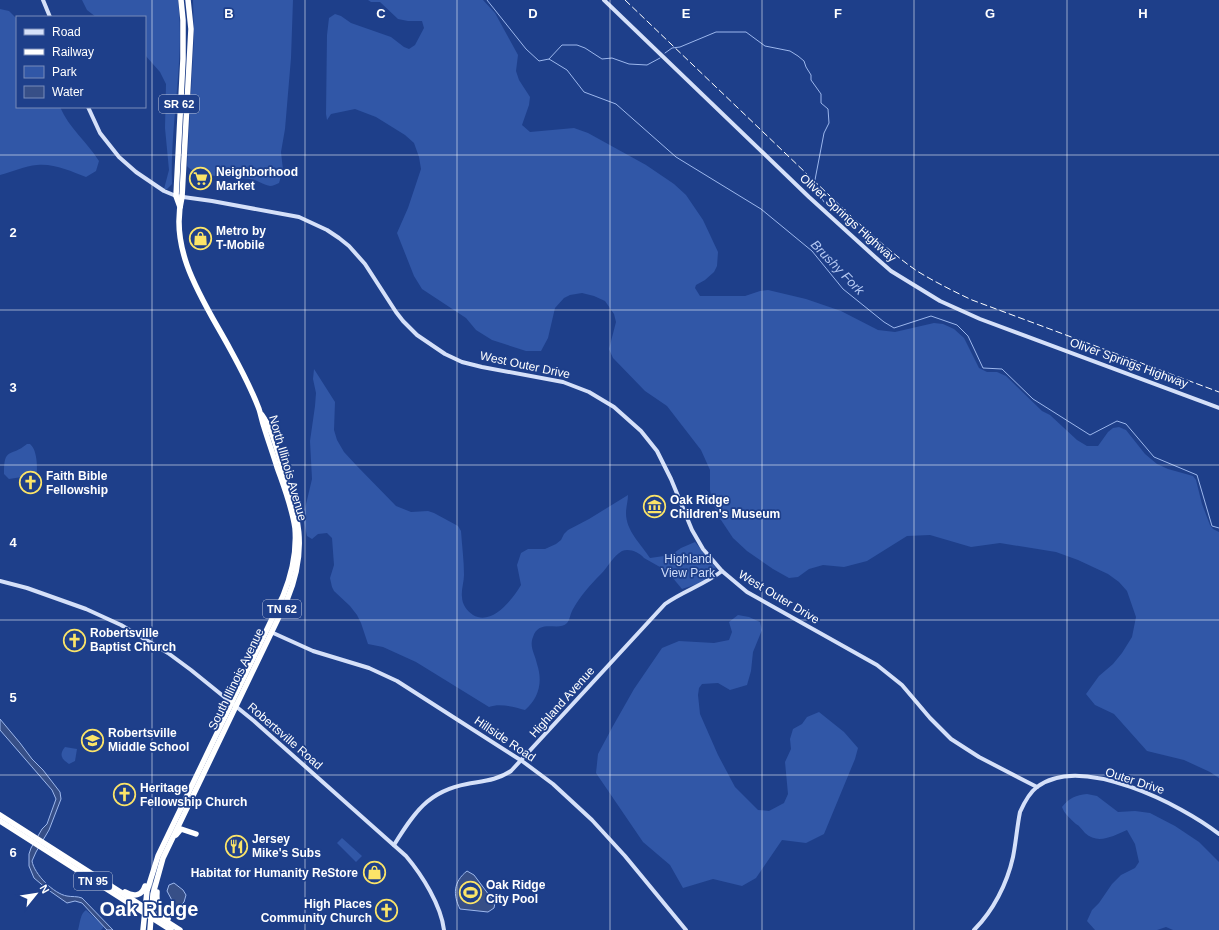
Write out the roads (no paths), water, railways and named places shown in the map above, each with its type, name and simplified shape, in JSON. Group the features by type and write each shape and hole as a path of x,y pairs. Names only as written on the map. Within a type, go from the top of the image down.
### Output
{"highway":[{"name":"SR 62","path":"180,208 176,196 182,59 182,0"},
{"name":"SR 62","path":"180,208 182,197 191,29 188,0"},
{"name":"North Illinois Avenue","path":"144,911 147,891 153,869 165,840 269,631 291,576 295,541 293,517 289,501 260,411 242,371 188,269 183,252 180,227 180,208"},
{"name":"South Illinois Avenue","path":"150,930 153,894 163,858 233,705"},
{"path":"0,815 35,840"},
{"path":"163,858 178,831 184,829 196,834 183,825 181,819"},
{"name":"TN 95","path":"0,821 44,845 106,883 144,911"},
{"name":"TN 95","path":"44,845 66,863 144,911 180,930"},
{"path":"66,863 88,881 139,914 144,920"},
{"path":"106,883 131,895 138,894 144,890 153,869"},
{"path":"159,869 160,877 156,896 158,908 163,915 183,930"},
{"name":"TN 62","path":"143,930 144,911"},
{"name":"TN 95","path":"151,915 171,930"}],"street":[{"path":"43,0 50,16"},
{"name":"Oliver Springs Highway","path":"604,0 798,187 891,271 940,301 980,319 1219,408"},
{"name":"West Outer Drive","path":"88,108 100,133 118,156 127,165 164,191 176,196 299,217 314,223 339,238 360,258 403,321 417,335 434,348 471,364 562,382 589,392 614,407 640,430 657,451 671,479 692,530 703,549 733,581 754,596 877,665 902,685 930,718 951,739 974,754 1037,787"},
{"name":"Highland Avenue","path":"394,845 414,813 425,802 436,795 454,787 502,777 512,771 665,604 683,592 710,580 722,571"},
{"name":"Robertsville Road","path":"0,581 49,595 86,609 121,625 174,657 191,670 254,721 394,845 414,865 425,881 439,912 444,930"},
{"name":"Hillside Road","path":"269,631 313,651 369,668 397,681 522,761 552,784 595,823 622,852 686,930"},
{"name":"Outer Drive","path":"1037,787 1049,780 1061,776 1071,775 1084,776 1112,782 1142,791 1174,806 1219,834"},
{"path":"974,930 991,907 1006,880 1013,854 1020,812 1029,796 1037,787"}],"water":[{"path":"0,719 60,792 61,799 49,830 32,861 36,872 45,883 56,892 67,896 82,898 113,930 107,930 82,903 75,901 67,903 34,878 29,866 29,854 42,829 47,824 56,799 52,790 0,730"},
{"name":"Oak Ridge City Pool","path":"467,871 474,875 495,903 494,908 488,912 460,909 455,894 459,880"},
{"path":"174,883 183,890 186,895 184,902 179,907 175,906 167,891 169,885"}],"waterway":[{"name":"Brushy Fork","path":"487,0 526,49 539,61 549,59 567,70 584,92 616,104 676,157 761,209 812,251 843,289 884,322 894,328 931,316 957,325 968,336 983,368 1002,369 1033,399 1090,435 1117,421 1126,424 1154,457 1197,475 1212,526 1219,528"},
{"path":"665,53 672,48 680,47 716,32 746,32 765,46 790,51 804,61 811,75 811,80 821,94 821,103 828,109 829,123 824,133 814,185 824,202"},
{"path":"549,59 562,45 577,45 585,48 602,59 612,58 629,64 647,65 660,58"}],"railway":[{"path":"625,0 853,218 892,252 917,271 972,300 1219,392"}],"place":[{"name":"Neighborhood Market","path":"200,179"},
{"name":"Metro by T-Mobile","path":"201,238"},
{"name":"Faith Bible Fellowship","path":"31,483"},
{"name":"Oak Ridge Children's Museum","path":"654,507"},
{"name":"Robertsville Baptist Church","path":"74,640"},
{"name":"Robertsville Middle School","path":"92,740"},
{"name":"Heritage Fellowship Church","path":"125,795"},
{"name":"Jersey Mike's Subs","path":"236,846"},
{"name":"Habitat for Humanity ReStore","path":"374,873"},
{"name":"Oak Ridge City Pool","path":"471,892"},
{"name":"High Places Community Church","path":"387,911"}],"district":[{"name":"Oak Ridge","path":"149,909"}],"park label":[{"name":"Highland View Park","path":"688,566"}]}
